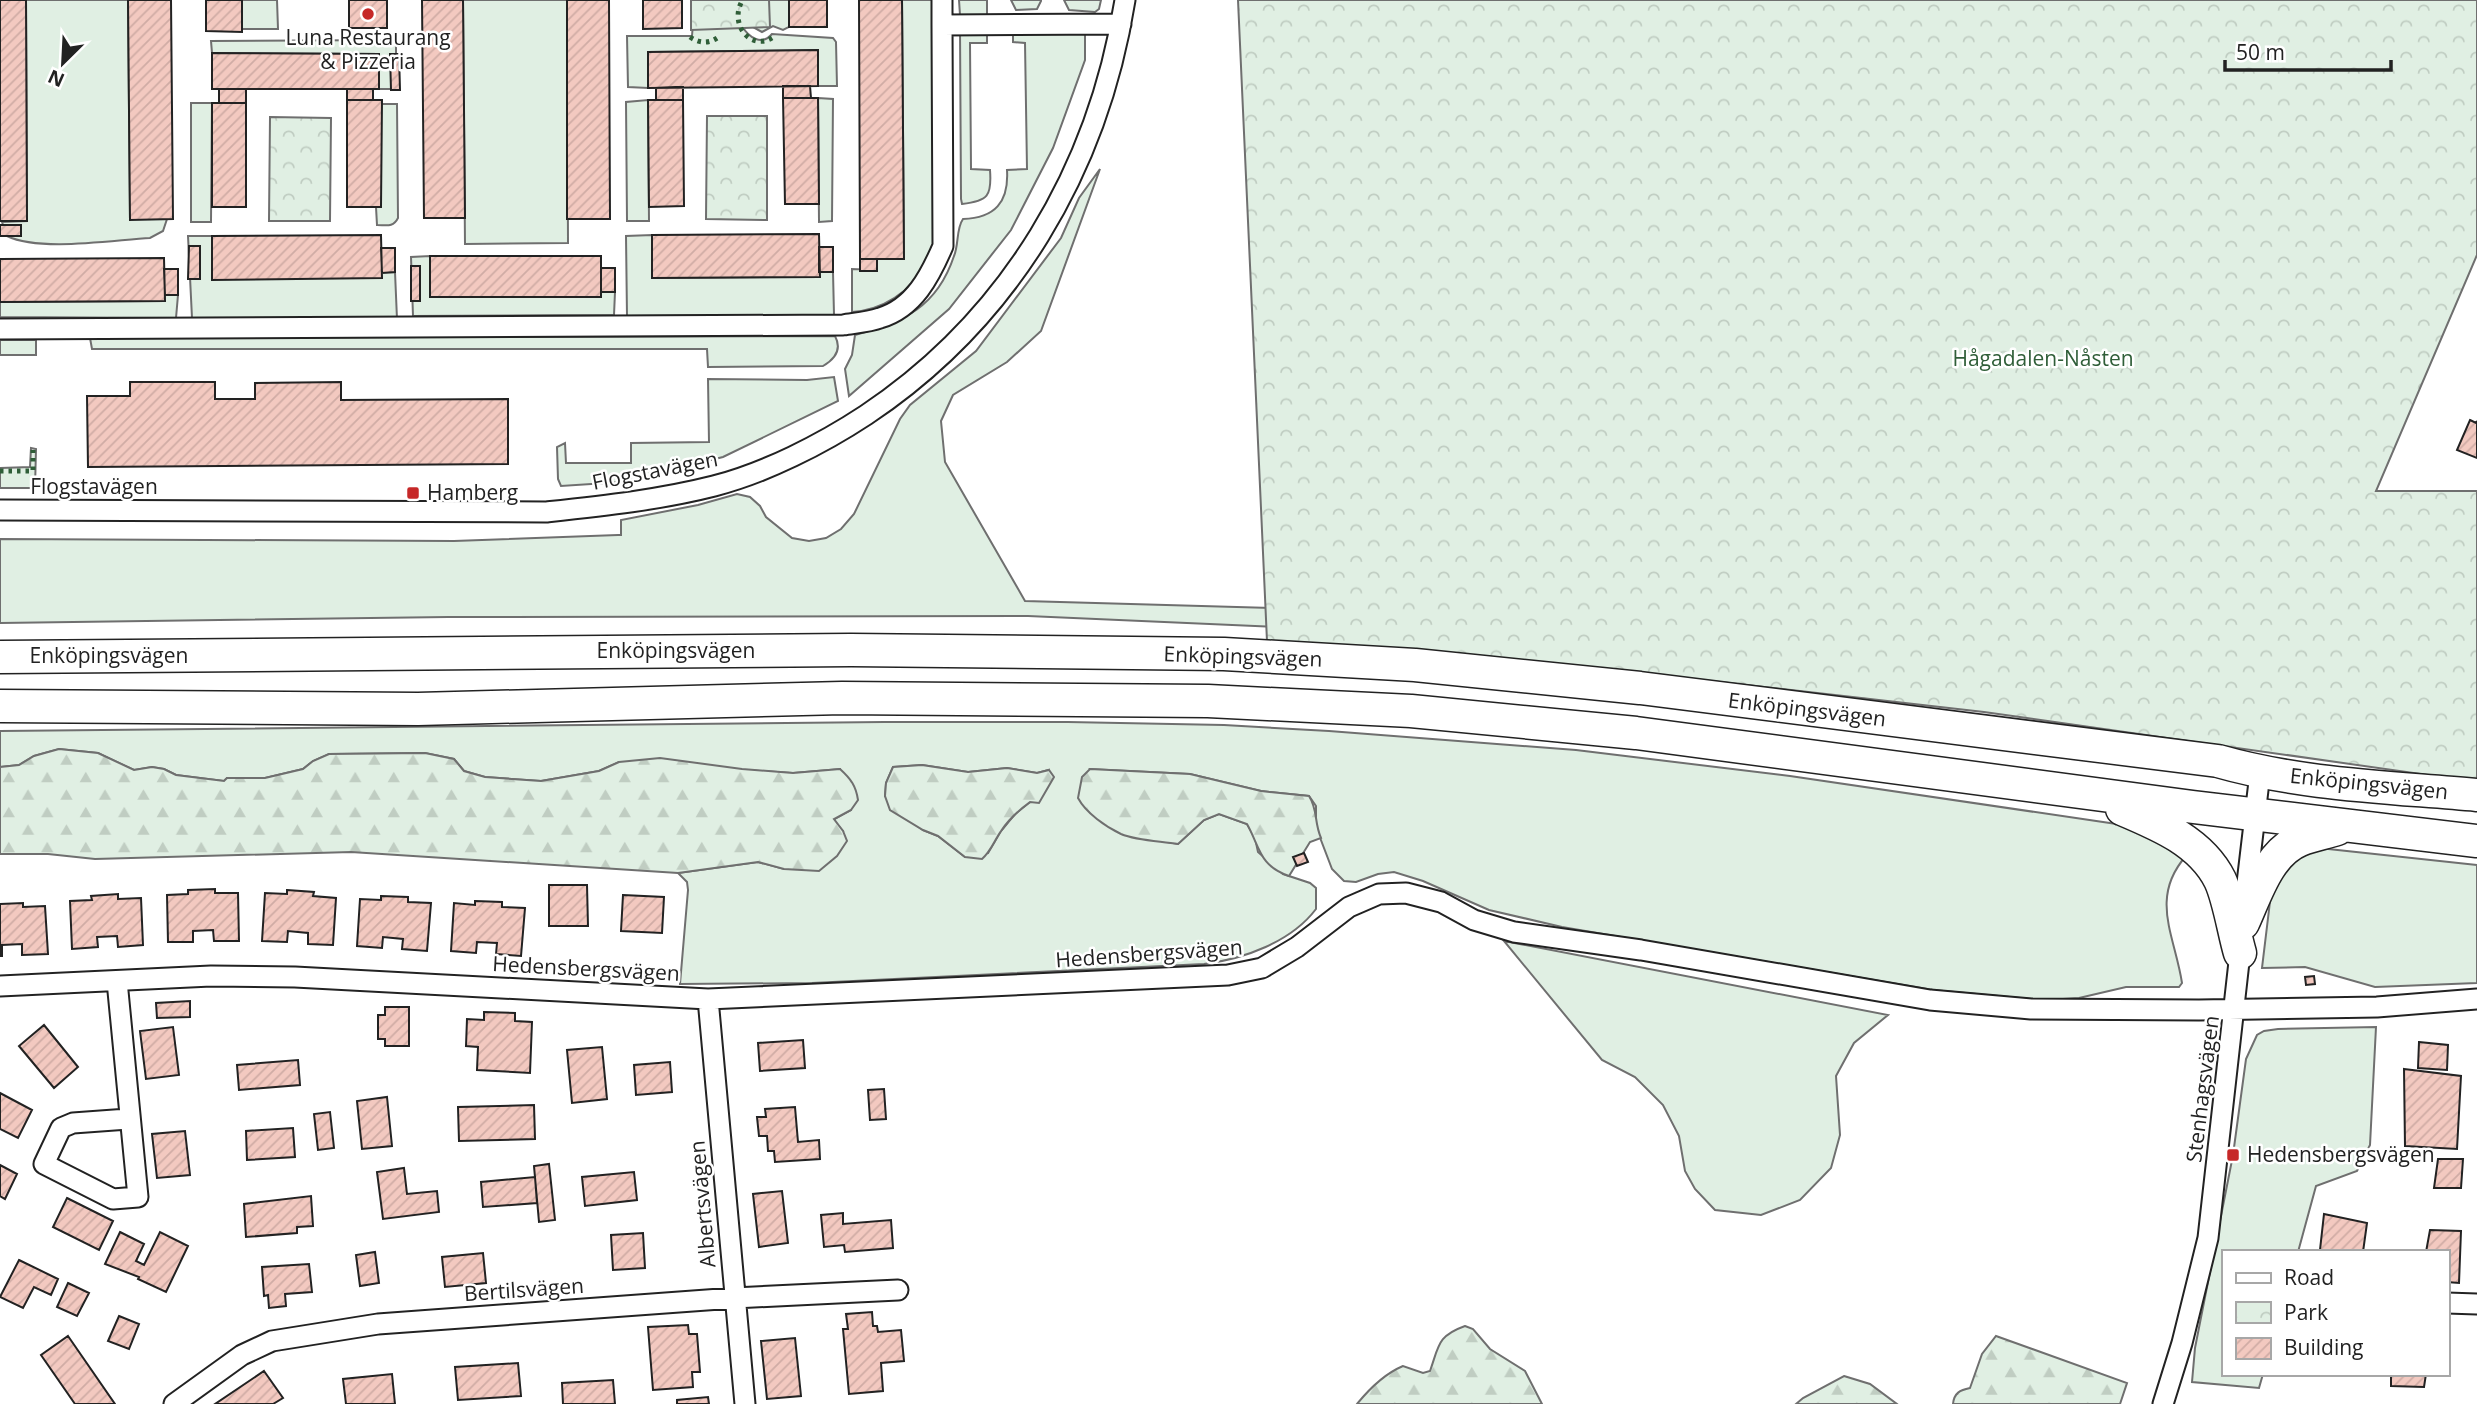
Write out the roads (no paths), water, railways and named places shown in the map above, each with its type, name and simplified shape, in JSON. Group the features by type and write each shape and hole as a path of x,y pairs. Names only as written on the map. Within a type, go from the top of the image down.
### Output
{"main road":[{"name":"Enköpingsvägen","path":"0,657 851,650 1224,654 1415,665 1640,688 2218,761 2260,773 2308,780 2477,795"},
{"name":"Enköpingsvägen","path":"0,706 418,709 842,698 1221,702 1411,711 1636,733 2254,815 2477,841"},
{"path":"2086,793 2162,826 2204,857 2221,882 2241,938"},
{"path":"2241,938 2268,870 2280,854 2298,840 2349,826"}],"street":[{"path":"0,329 843,325 882,318 908,303 930,277 943,246 942,0"},
{"name":"Flogstavägen","path":"0,510 546,512 608,506 715,486 808,450 897,394 925,371 957,341 1012,277 1032,249 1079,159 1093,126 1125,0"},
{"path":"942,24 1121,24"},
{"name":"Stenhagsvägen","path":"2163,1404 2182,1343 2208,1238 2260,773"},
{"name":"Hedensbergsvägen","path":"0,986 211,976 295,977 708,999 1228,975 1262,968 1297,947 1349,907 1378,894 1406,893 1441,902 1474,920 1514,932 1640,950 1930,1000 2031,1009 2235,1009 2376,1007 2477,999"},
{"path":"117,981 128,1119 138,1197 113,1199 44,1164 61,1128 73,1124 128,1119"},
{"name":"Albertsvägen","path":"708,999 745,1404"},
{"name":"Bertilsvägen","path":"174,1404 242,1355 272,1341 378,1324 734,1298 898,1290"},
{"path":"2449,1303 2477,1304"}],"place":[{"name":"Luna Restaurang & Pizzeria","path":"368,14"},
{"name":"Hamberg","path":"413,493"},
{"name":"Hedensbergsvägen","path":"2233,1155"}],"park label":[{"name":"Hågadalen-Nåsten","path":"2043,359"}]}
